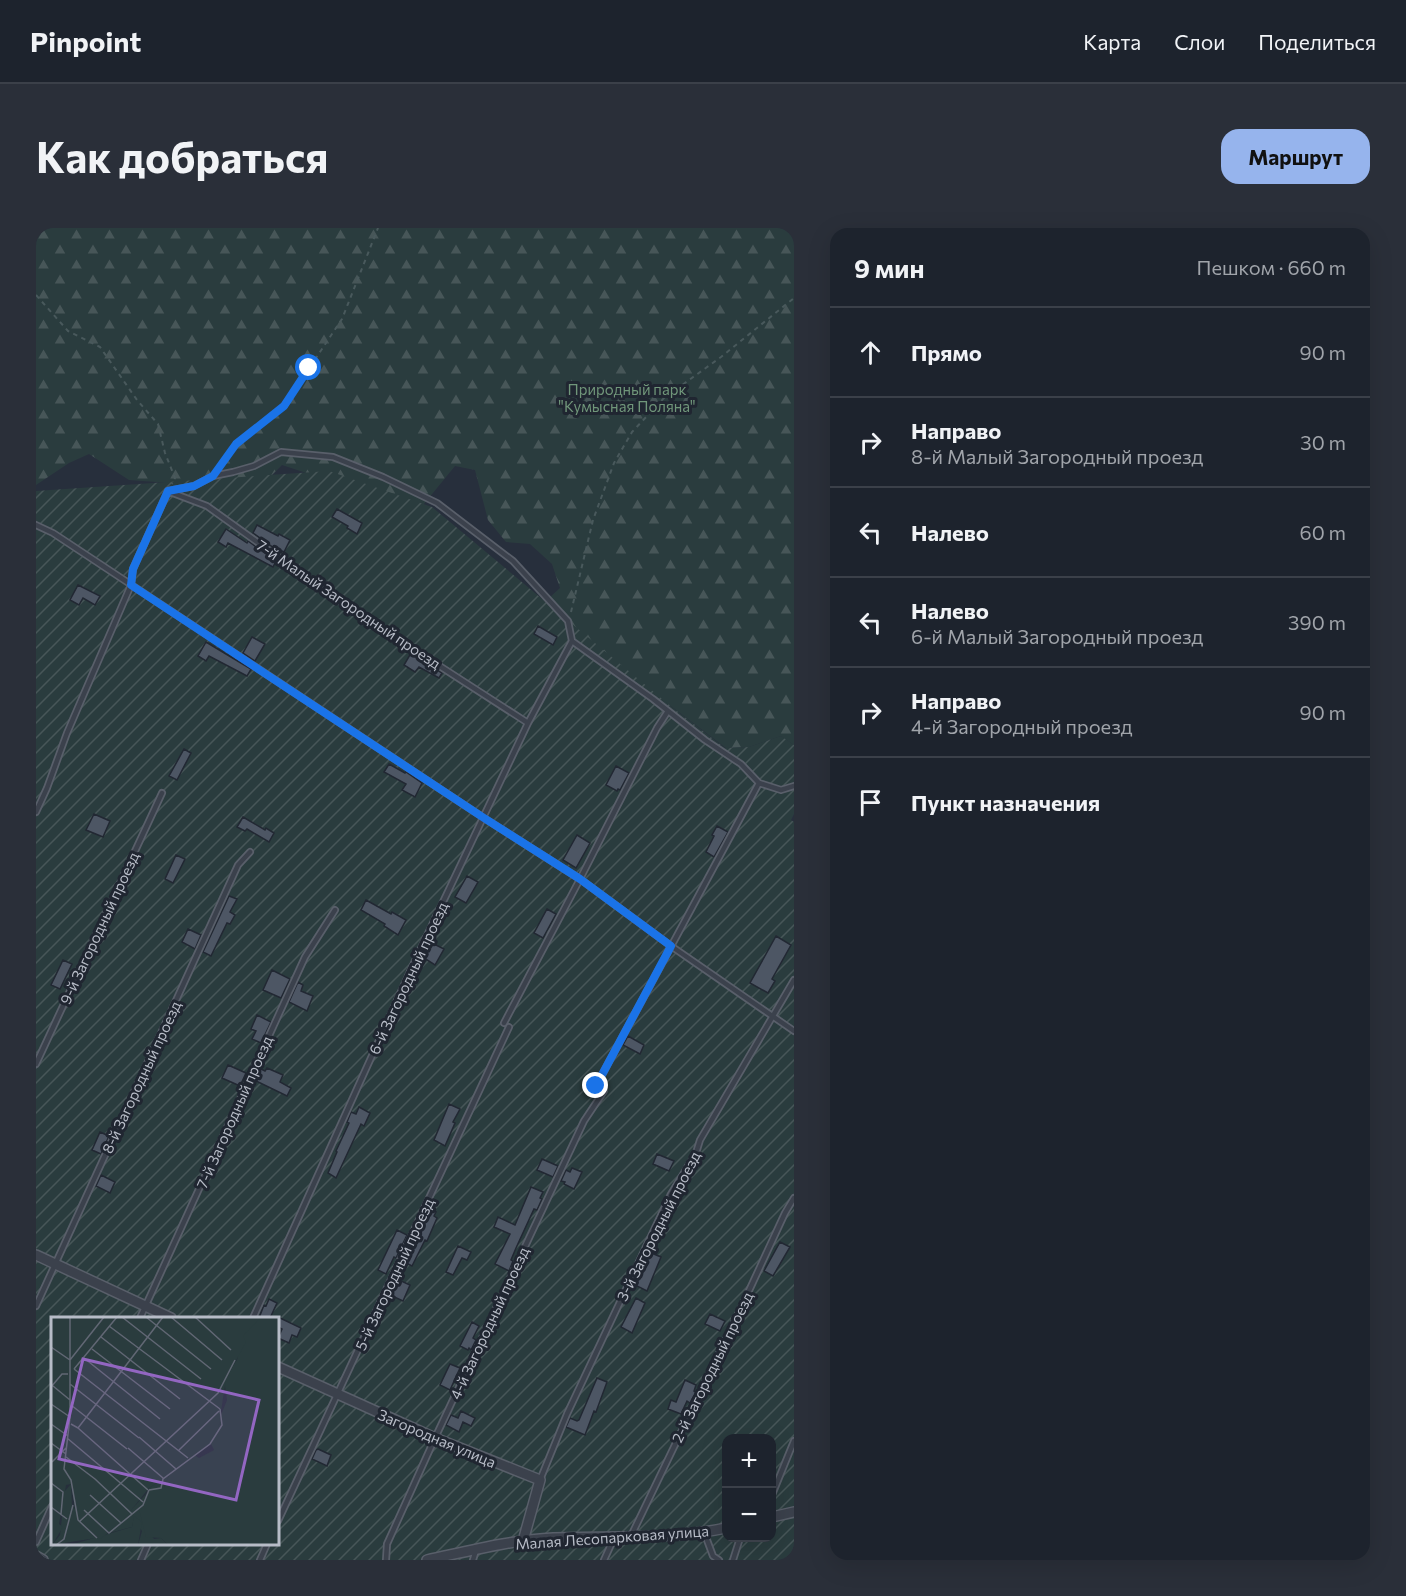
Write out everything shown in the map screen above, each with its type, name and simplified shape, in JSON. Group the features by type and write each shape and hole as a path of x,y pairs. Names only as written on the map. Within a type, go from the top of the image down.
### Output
{"street":[{"path":"36,1255 169,1317"},
{"name":"Загородная улица","path":"279,1367 435,1438 540,1480"},
{"path":"523,1541 540,1480"},
{"path":"776,1516 794,1512"},
{"name":"Малая Лесопарковая улица","path":"428,1560 523,1541 704,1533 722,1529"},
{"path":"36,1556 43,1560"}],"lane":[{"path":"36,812 131,585 133,569 168,491 194,486 213,476 254,466 282,452 333,457 383,477 437,503 513,561 568,621 572,641 741,764 759,783 781,790 794,786"},
{"name":"7-й Малый Загородный проезд","path":"168,491 207,506 345,605 528,723"},
{"path":"36,525 53,532 484,818 580,879 671,946 794,1031"},
{"name":"6-й Загородный проезд","path":"253,1317 414,963 528,723 572,641"},
{"path":"504,1023 668,711"},
{"path":"596,1086 759,783"},
{"name":"9-й Загородный проезд","path":"36,1064 162,793"},
{"name":"8-й Загородный проезд","path":"36,1306 238,865 250,852"},
{"name":"7-й Загородный проезд","path":"141,1317 305,957 335,910"},
{"name":"3-й Загородный проезд","path":"540,1480 567,1414 672,1194 696,1153 700,1140 794,980"},
{"name":"5-й Загородный проезд","path":"279,1519 509,1027"},
{"name":"4-й Загородный проезд","path":"386,1560 387,1544 435,1438 584,1121 604,1091"},
{"name":"2-й Загородный проезд","path":"630,1536 741,1308 784,1213 794,1198"},
{"path":"774,1488 794,1441"},
{"path":"36,1542 51,1508"},
{"path":"704,1533 713,1556 719,1560"},
{"path":"604,1560 614,1538"},
{"path":"732,1560 739,1542"},
{"path":"141,1560 148,1545"},
{"path":"260,1560 267,1545"},
{"path":"473,1560 476,1550"}],"path":[{"path":"213,476 236,444 284,406 342,319 378,228"},
{"path":"36,295 68,331 100,347 137,400 158,424 165,453 175,477 168,491"},
{"path":"568,621 584,564 593,520 614,463 632,432 664,398 721,357 794,298"}],"green space":[{"name":"Природный парк \"Кумысная Поляна\"","path":"36,228 794,228 794,745 781,736 749,747 726,748 617,665 537,609 560,588 552,564 530,544 506,542 488,520 475,470 455,466 419,510 282,465 262,485 184,484 129,480 89,454 69,463 36,485"},
{"path":"329,471 432,507 673,708 725,748 749,747 781,736 794,745 794,814 791,820 794,822 794,1560 36,1560 36,491"}],"building":[{"path":"337,509 362,523 357,534 332,517"},
{"path":"257,525 290,540 284,552 281,553 253,533"},
{"path":"226,529 276,561 273,567 228,543 226,547 218,542"},
{"path":"78,585 100,596 95,605 83,598 79,605 70,600"},
{"path":"538,626 557,637 553,645 534,634"},
{"path":"252,637 265,644 255,661 243,653"},
{"path":"206,642 251,669 247,676 209,656 206,661 198,656"},
{"path":"411,653 442,673 439,678 419,667 415,672 404,665"},
{"path":"184,749 191,753 177,780 169,776"},
{"path":"389,764 422,783 415,797 402,790 406,784 384,772"},
{"path":"616,766 629,773 620,790 617,791 606,785"},
{"path":"94,814 110,821 103,837 86,830"},
{"path":"243,817 274,833 269,842 247,829 245,831 237,827"},
{"path":"717,826 728,832 714,857 706,852"},
{"path":"577,835 590,843 576,868 563,860"},
{"path":"176,855 185,859 173,883 165,879"},
{"path":"467,876 478,882 466,903 455,897"},
{"path":"229,896 237,899 230,912 235,915 230,924 227,923 211,956 203,952"},
{"path":"366,900 406,920 398,935 384,926 385,924 361,910"},
{"path":"547,909 556,914 543,938 534,933"},
{"path":"188,929 201,935 195,949 182,942"},
{"path":"776,936 791,945 772,979 775,981 768,993 750,983"},
{"path":"432,943 444,949 435,965 424,958"},
{"path":"63,960 72,964 60,989 51,985"},
{"path":"272,970 290,979 281,998 263,990"},
{"path":"298,982 303,985 301,991 313,996 307,1011 289,1002"},
{"path":"257,1015 271,1022 261,1043 252,1039 256,1031 251,1029"},
{"path":"628,1036 644,1045 640,1054 623,1045"},
{"path":"228,1065 246,1073 240,1086 222,1078"},
{"path":"259,1068 265,1071 267,1068 283,1075 280,1082 291,1088 287,1096 254,1080"},
{"path":"449,1104 460,1109 445,1146 434,1140"},
{"path":"359,1107 370,1113 364,1126 361,1124 336,1178 328,1173 349,1123 347,1122 351,1112 356,1114"},
{"path":"100,1132 109,1136 101,1154 92,1150"},
{"path":"657,1154 674,1161 669,1171 653,1164"},
{"path":"542,1159 558,1166 553,1177 537,1170"},
{"path":"572,1168 582,1172 574,1189 561,1181 566,1170 570,1172"},
{"path":"101,1175 115,1182 110,1193 96,1186"},
{"path":"531,1187 543,1192 540,1198 542,1199 537,1210 534,1209 516,1248 509,1271 495,1264 510,1234 494,1227 498,1217 515,1225"},
{"path":"429,1209 436,1212 434,1216 437,1218 412,1266 404,1262"},
{"path":"397,1230 407,1235 386,1274 378,1270"},
{"path":"780,1242 790,1247 773,1276 764,1271"},
{"path":"458,1246 471,1252 467,1260 462,1258 453,1275 446,1272"},
{"path":"649,1252 661,1257 647,1291 633,1284 637,1276 640,1278 648,1261 645,1259"},
{"path":"397,1279 410,1285 403,1301 390,1295"},
{"path":"636,1298 645,1303 632,1333 621,1327"},
{"path":"269,1299 277,1303 270,1317 259,1317 264,1305 266,1306"},
{"path":"710,1314 725,1321 720,1331 705,1324"},
{"path":"279,1317 301,1328 297,1337 292,1335 289,1343 279,1338 282,1329 279,1328"},
{"path":"472,1322 479,1326 473,1338 476,1340 471,1350 469,1348 468,1350 460,1346"},
{"path":"450,1364 460,1368 450,1390 440,1385"},
{"path":"597,1378 607,1382 585,1435 566,1427 570,1418 579,1420"},
{"path":"685,1380 696,1385 694,1391 696,1392 690,1403 687,1401 681,1414 668,1409 671,1400 676,1402"},
{"path":"461,1411 475,1418 471,1426 463,1422 459,1432 446,1425 451,1415 458,1418"},
{"path":"318,1449 331,1455 327,1466 312,1459"}],"route":[{"path":"309,368 284,406 236,444 213,476 194,486 168,491 133,569 131,585 580,879 671,946 596,1086"}]}
